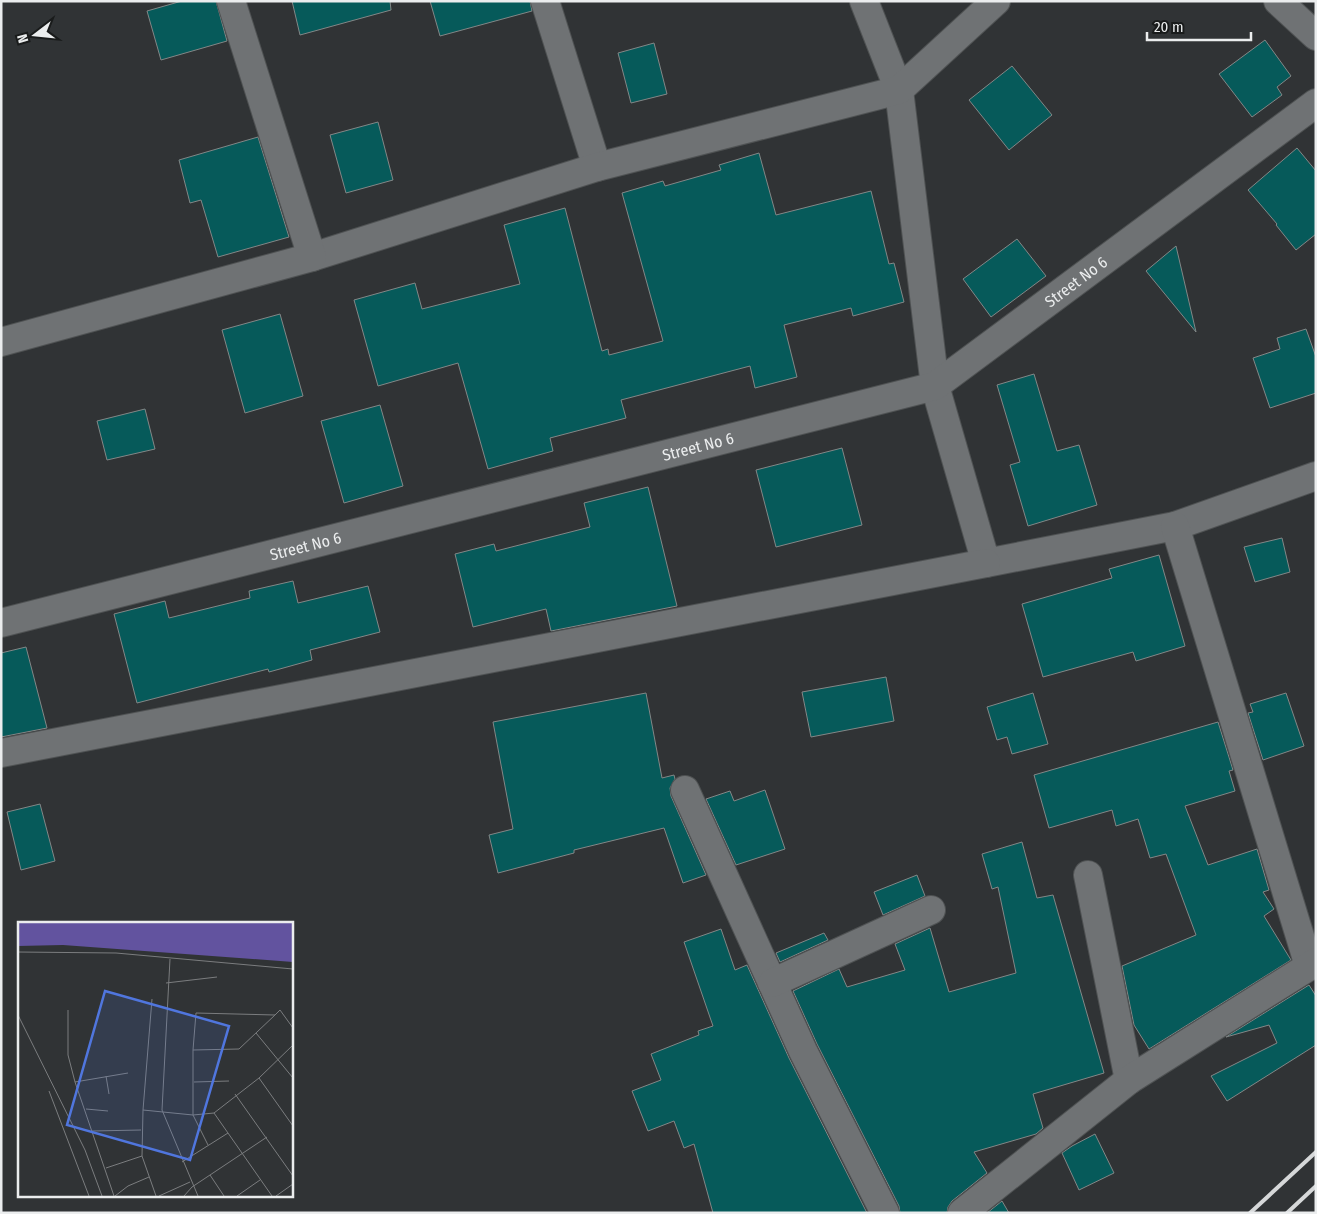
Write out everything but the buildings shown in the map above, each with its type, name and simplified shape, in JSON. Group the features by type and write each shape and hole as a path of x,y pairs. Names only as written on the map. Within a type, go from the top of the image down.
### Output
{"street":[{"path":"231,1 312,257"},
{"path":"545,1 596,167"},
{"path":"864,1 898,90 935,386 986,563"},
{"path":"1,342 312,257 596,167 898,90 996,1"},
{"path":"1278,1 1316,36"},
{"name":"Street No 6","path":"1,623 935,386 1316,103"},
{"path":"1,753 1175,526 1316,476"},
{"path":"962,1213 1129,1080 1313,964 1175,526"},
{"path":"685,790 803,1051 885,1213"},
{"path":"1088,875 1129,1080"},
{"path":"772,983 931,910"}],"railway":[{"path":"1250,1213 1316,1152"},
{"path":"1287,1213 1316,1186"}]}
